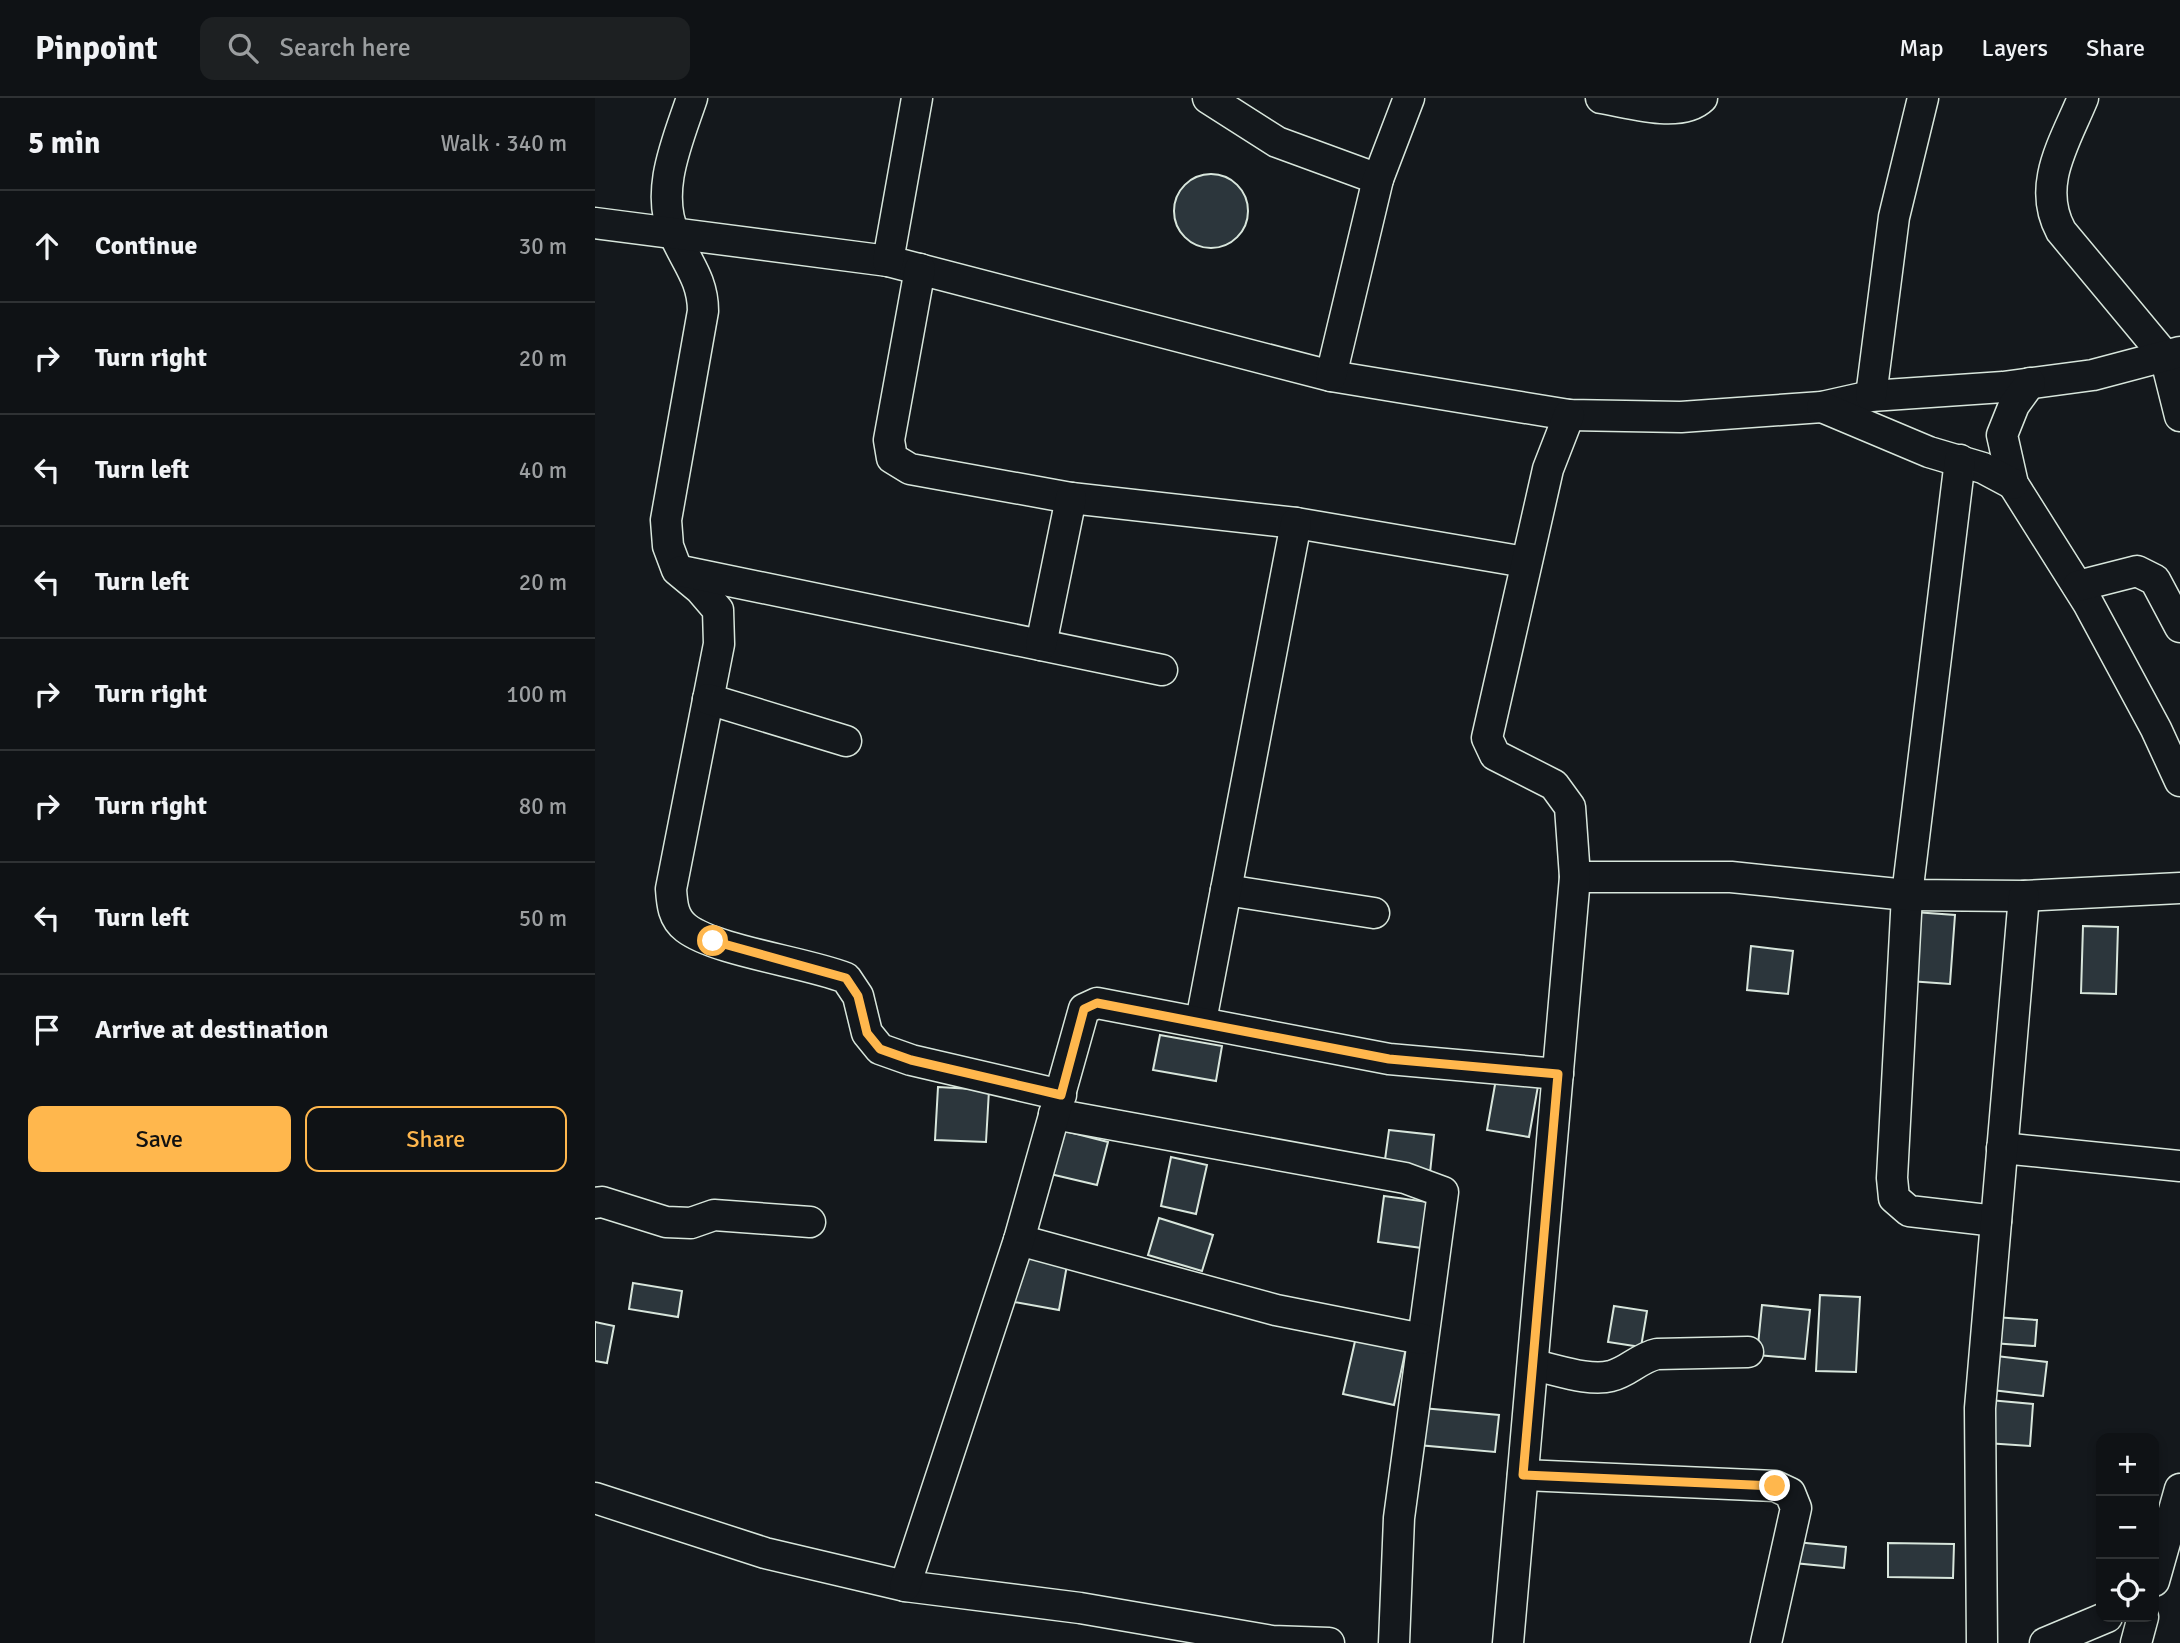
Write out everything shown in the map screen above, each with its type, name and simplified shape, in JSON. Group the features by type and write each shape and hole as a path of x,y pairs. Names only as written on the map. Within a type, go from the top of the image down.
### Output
{"street":[{"path":"692,98 668,179 673,233 703,292 703,311 666,520 668,546 677,570 700,589 718,610 719,643 671,889 673,912 685,928 713,941 846,978 858,996 867,1033 880,1049 1058,1104 1405,1178 1443,1192 1399,1518 1394,1643"},
{"path":"888,261 917,98"},
{"path":"1208,98 1277,142 1378,179"},
{"path":"1331,376 1378,179 1409,98"},
{"path":"1601,98 1667,108 1687,106 1702,98"},
{"path":"1871,396 1894,218 1923,98"},
{"path":"2084,98 2051,177 2052,214 2061,231 2173,354 2180,416"},
{"path":"595,223 888,261 1331,376 1569,415 1681,417 1822,407 1871,396 2030,383 2093,374 2173,354"},
{"path":"920,269 889,440 892,458 909,469 1071,498 1296,523 1525,562"},
{"path":"2030,383 2014,405 2002,435 2013,484 2078,586 2150,718 2180,781"},
{"path":"1822,407 1898,440 1960,460 2013,484"},
{"path":"1509,1643 1575,877 1570,807 1554,785 1495,755 1487,737 1548,469 1569,415"},
{"path":"1960,460 1907,895 1892,1178 1894,1198 1909,1211 1996,1221"},
{"path":"1041,645 1071,498"},
{"path":"1201,1021 1296,523"},
{"path":"677,570 1162,670"},
{"path":"2078,586 2137,571 2155,580 2180,627"},
{"path":"708,699 846,741"},
{"path":"1575,877 1731,877 1907,895 2024,896 2180,888"},
{"path":"1226,890 1374,913"},
{"path":"1982,1643 1980,1408 2024,896"},
{"path":"905,1586 1019,1240 1084,1009 1097,1003 1389,1059 1558,1074"},
{"path":"2002,1148 2180,1166"},
{"path":"595,1203 602,1202 666,1222 691,1223 714,1215 810,1222"},
{"path":"1019,1240 1276,1310 1422,1339"},
{"path":"1533,1365 1608,1377 1622,1372 1644,1357 1657,1354 1748,1352"},
{"path":"1523,1475 1775,1486 1790,1493 1796,1508 1766,1643"},
{"path":"2160,1575 2180,1489"},
{"path":"595,1498 765,1553 905,1586 1080,1608 1272,1642 1329,1643"},
{"path":"2045,1643 2096,1622"},
{"path":"2136,1643 2142,1622"}],"building":[{"path":"1211,174 1225,177 1237,185 1245,197 1248,211 1245,225 1237,237 1225,245 1211,248 1197,245 1185,237 1177,225 1174,211 1177,197 1185,185 1197,177"},
{"path":"1914,912 1955,915 1950,984 1909,981"},
{"path":"2083,926 2118,927 2116,994 2081,993"},
{"path":"1751,946 1793,951 1788,994 1747,990"},
{"path":"1160,1035 1222,1046 1216,1081 1153,1070"},
{"path":"1496,1079 1538,1086 1529,1137 1487,1130"},
{"path":"938,1087 989,1090 986,1142 935,1140"},
{"path":"1057,1129 1108,1142 1097,1185 1046,1173"},
{"path":"1389,1130 1434,1135 1430,1173 1384,1167"},
{"path":"1171,1157 1207,1165 1196,1214 1161,1206"},
{"path":"1384,1196 1428,1202 1422,1248 1378,1242"},
{"path":"1159,1218 1213,1235 1202,1271 1148,1255"},
{"path":"1023,1256 1067,1265 1059,1310 1014,1302"},
{"path":"633,1283 682,1291 678,1317 629,1309"},
{"path":"1820,1295 1860,1297 1856,1372 1816,1371"},
{"path":"1762,1305 1810,1310 1805,1359 1757,1355"},
{"path":"1614,1306 1647,1311 1641,1347 1608,1342"},
{"path":"1994,1317 2037,1320 2035,1346 1992,1343"},
{"path":"595,1322 614,1326 607,1363 595,1361"},
{"path":"1356,1337 1406,1348 1394,1405 1343,1394"},
{"path":"1988,1355 2047,1362 2043,1396 1984,1389"},
{"path":"1989,1400 2033,1404 2030,1446 1986,1443"},
{"path":"1422,1408 1499,1415 1495,1452 1418,1445"},
{"path":"1796,1542 1846,1547 1844,1568 1794,1563"},
{"path":"1888,1543 1954,1544 1953,1578 1888,1577"}],"route":[{"path":"713,941 846,978 858,996 867,1033 880,1049 911,1060 1061,1095 1084,1009 1097,1003 1389,1059 1558,1074 1523,1475 1775,1486"}]}
